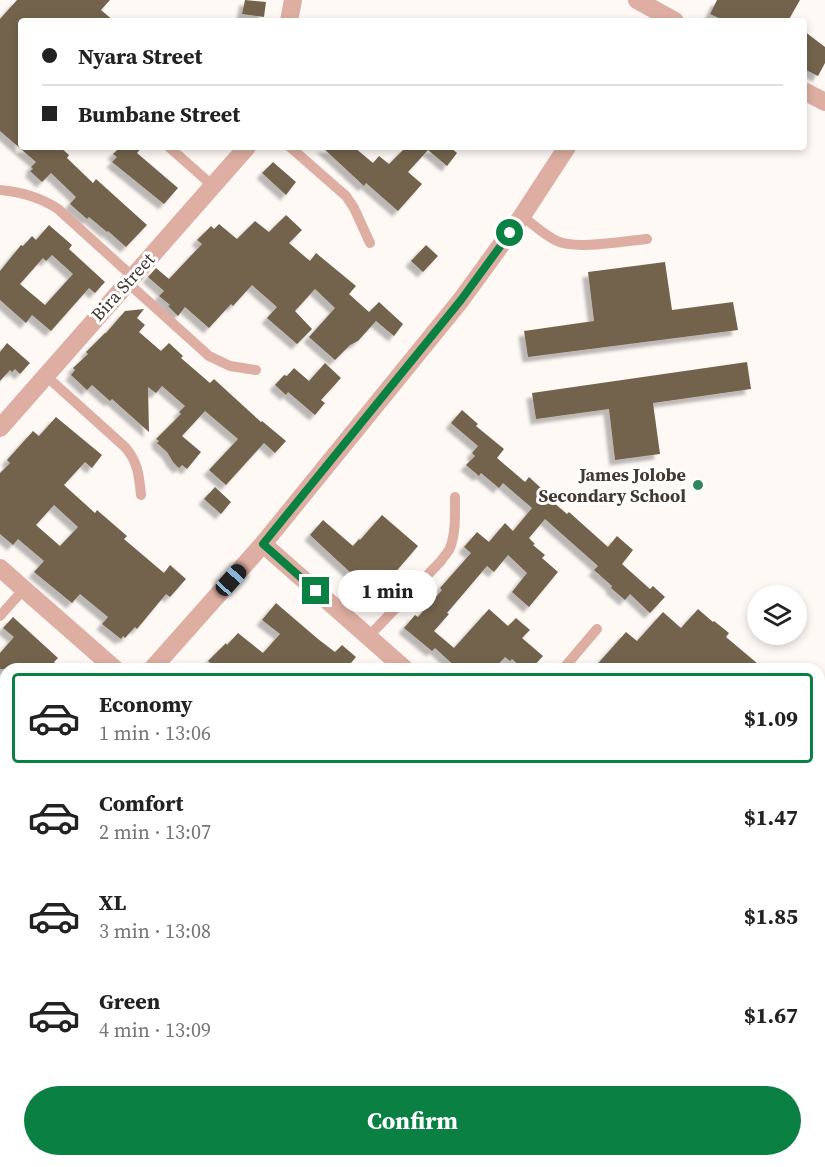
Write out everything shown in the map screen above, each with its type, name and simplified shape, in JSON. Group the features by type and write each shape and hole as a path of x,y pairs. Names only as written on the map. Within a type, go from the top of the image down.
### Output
{"street":[{"path":"290,18 293,0"},
{"path":"637,0 669,18"},
{"path":"807,93 825,102"},
{"name":"Bira Street","path":"0,428 243,150"},
{"path":"157,663 263,544 461,300 522,216 565,150"},
{"path":"263,544 398,663"},
{"path":"0,568 108,663"}],"lane":[{"path":"172,150 213,186"},
{"path":"293,150 345,196 354,208 370,243"},
{"path":"0,190 29,194 58,209 209,356 230,366 256,370"},
{"path":"522,216 558,242 585,245 647,239"},
{"path":"45,375 131,454 138,469 141,495"},
{"path":"368,638 450,549 455,497"},
{"path":"0,616 24,589"},
{"path":"568,663 597,629"}],"building":[{"path":"17,0 110,0 101,10 110,18 18,18 18,146 0,131 0,19"},
{"path":"245,0 266,2 264,17 242,14"},
{"path":"717,0 800,0 790,18 719,18 710,14"},
{"path":"807,33 825,47 825,63 818,76 807,70"},
{"path":"22,150 63,150 69,155 67,158 93,183 96,179 147,225 126,247 70,204 76,197 51,173 42,182 30,171 36,162"},
{"path":"117,150 140,150 137,153 178,188 164,204 112,162 117,157 113,154"},
{"path":"325,150 358,150 373,163 379,156 389,164 403,150 428,150 408,172 422,184 398,211 366,183 364,186"},
{"path":"428,150 454,150 457,153 447,166"},
{"path":"273,162 296,182 286,195 262,173"},
{"path":"286,215 302,230 289,243 310,261 316,253 356,286 349,294 369,312 379,302 403,324 394,336 376,321 358,341 350,345 335,360 309,337 335,308 315,289 295,311 312,329 297,344 267,318 277,307 252,285 209,328 185,307 178,316 159,296 164,291 148,277 156,268 169,279 202,244 197,240 211,226 214,229 219,224 237,239 255,221 269,232"},
{"path":"49,225 72,245 69,249 105,282 95,293 89,288 51,331 32,315 26,323 0,300 0,271 21,245 23,246 32,236 36,240","holes":["52,255 73,274 45,305 20,284 43,258 46,261"]},
{"path":"426,245 438,256 423,272 411,261"},
{"path":"665,262 672,310 733,302 738,330 528,357 524,331 594,321 588,272"},
{"path":"144,309 137,318 145,325 139,332 161,351 169,343 183,356 181,358 210,383 214,379 261,422 286,441 275,453 264,443 226,485 209,470 238,439 205,411 182,436 201,452 187,469 182,465 179,468 156,439 181,414 179,412 185,406 162,386 156,393 148,387 149,432 112,399 110,401 92,385 87,390 71,375 75,370 73,368 88,354 86,352 125,311"},
{"path":"7,343 30,363 20,374 15,369 12,372 10,370 0,381 0,352"},
{"path":"747,362 751,389 653,403 660,454 615,460 609,409 536,419 532,393"},
{"path":"325,363 341,378 321,400 325,403 315,415 288,392 286,395 275,385 294,368 309,381"},
{"path":"462,410 478,424 476,426 504,449 497,458 525,482 529,477 541,488 539,490 567,514 569,512 608,547 617,536 633,550 622,564 650,589 653,586 665,597 650,613 630,594 625,600 594,570 598,566 545,519 529,538 535,544 533,545 545,555 542,558 558,572 529,607 512,592 527,573 508,555 494,572 487,566 434,631 454,648 489,609 508,626 516,618 530,630 522,638 543,656 537,663 516,663 505,657 500,663 451,663 435,648 432,651 404,628 415,615 418,617 471,553 464,547 477,532 489,542 505,523 513,531 532,508 503,483 499,488 481,473 479,476 466,465 475,456 472,453 478,446 451,423"},
{"path":"56,417 102,455 92,468 85,462 64,485 95,513 97,510 127,536 124,539 164,573 170,565 186,579 170,597 166,594 137,629 135,627 125,638 123,636 121,639 102,624 108,617 80,594 72,603 34,572 44,561 18,539 13,545 0,534 0,473 10,463 7,460 33,431 39,436","holes":["54,505 78,527 60,546 36,525"]},
{"path":"215,487 231,502 221,514 204,499"},
{"path":"382,515 418,546 393,575 400,580 388,593 382,588 379,591 355,570 352,574 310,535 323,520 353,546"},
{"path":"276,603 335,652 342,645 356,657 351,663 210,663 208,661 238,633 263,653 280,634 262,620"},
{"path":"698,609 729,633 726,637 757,663 598,663 626,632 637,641 663,612 681,628"},
{"path":"13,617 58,658 55,663 0,663 0,653 14,637 3,628"}],"place":[{"name":"James Jolobe Secondary School","path":"698,485"}],"route":[{"path":"316,591 263,544 461,300 510,233"}]}
